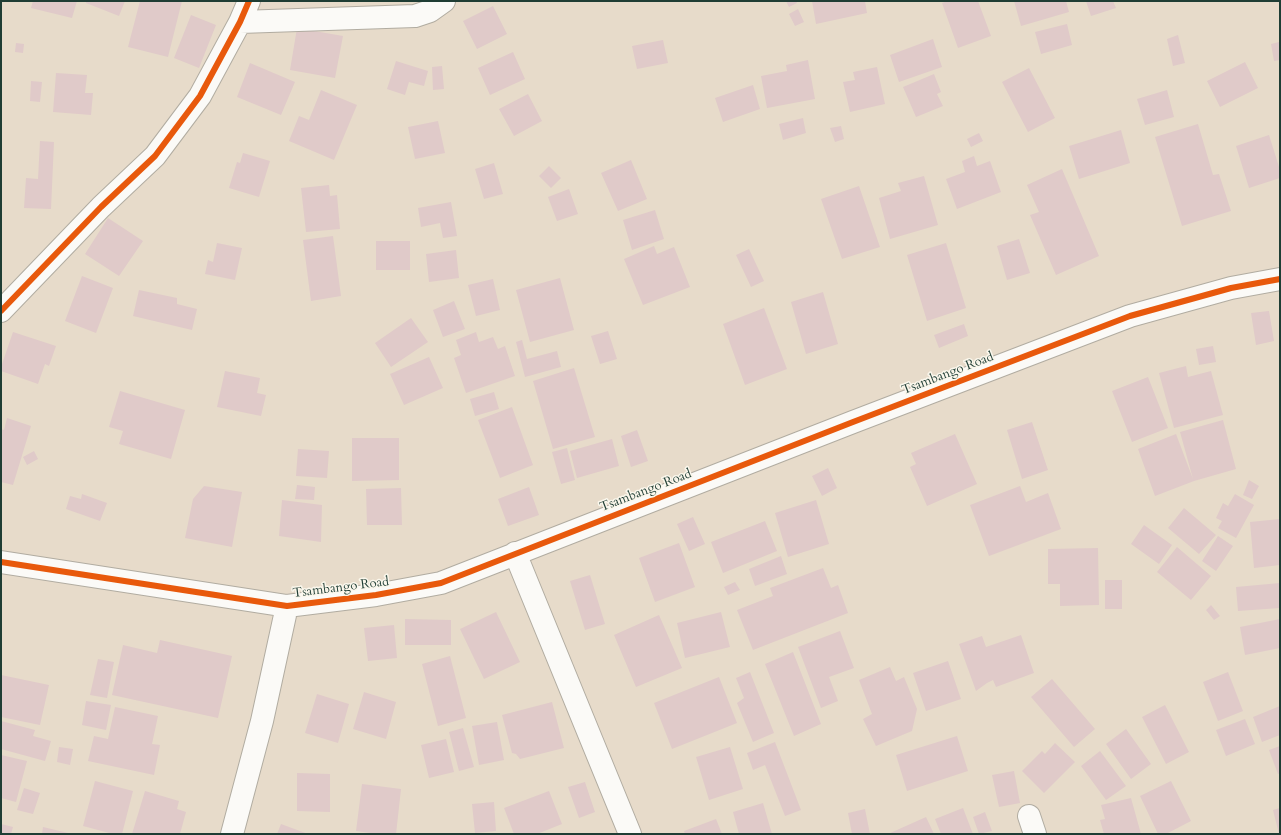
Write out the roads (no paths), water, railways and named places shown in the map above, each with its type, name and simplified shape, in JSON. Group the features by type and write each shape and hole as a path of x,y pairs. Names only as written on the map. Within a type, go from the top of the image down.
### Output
{"street":[{"path":"1,311 101,207 155,156 200,96 240,22 249,1"},
{"path":"240,22 415,16 430,11 444,1"},
{"name":"Tsambango Road","path":"1,562 287,606 376,595 441,583 515,553 1130,316 1231,288 1280,279"},
{"path":"515,553 630,834"},
{"path":"232,834 262,722 287,606"}]}
